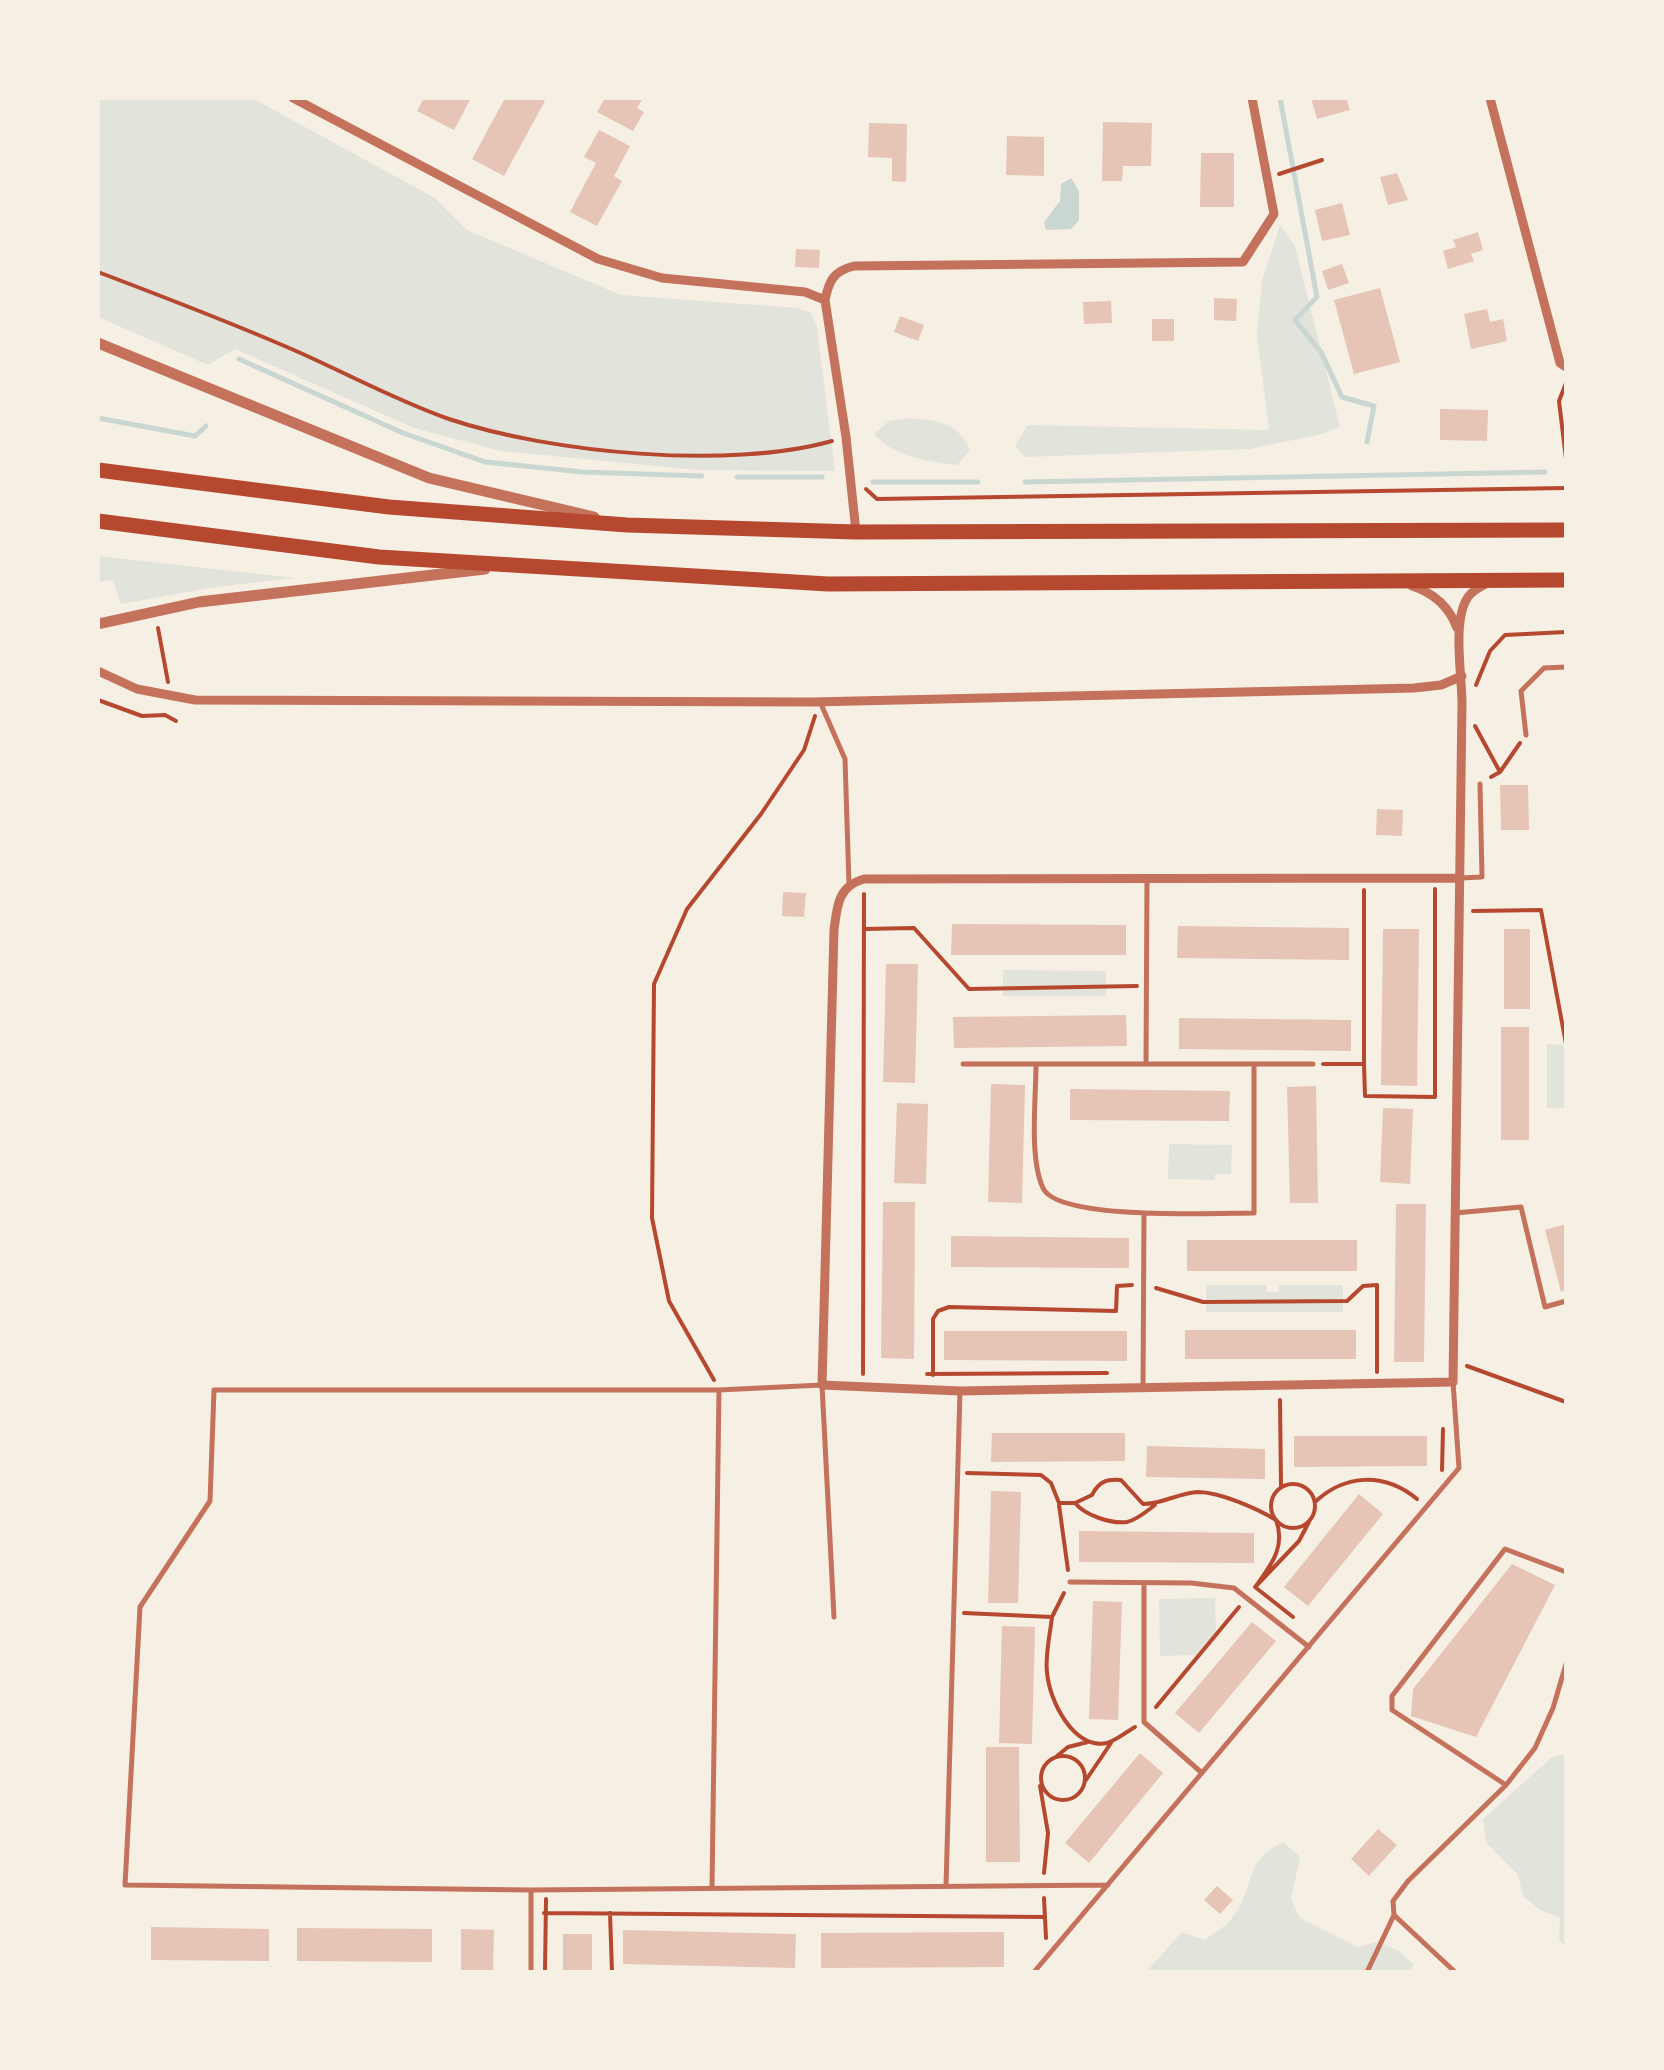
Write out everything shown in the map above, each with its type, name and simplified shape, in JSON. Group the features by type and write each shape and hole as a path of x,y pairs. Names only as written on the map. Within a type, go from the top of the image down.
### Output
{"highway":[{"path":"98,470 390,507 627,526 856,532 1566,530"},
{"path":"98,521 379,558 828,584 1566,580"}],"street":[{"path":"293,98 598,259 662,278 805,292 824,300"},
{"path":"856,532 846,437 824,300 829,282 838,270 854,266 1243,262 1274,214 1252,98"},
{"path":"1490,98 1560,362 1566,367"},
{"path":"98,343 430,478 627,526"},
{"path":"98,624 218,600 509,566"},
{"path":"1458,878 864,879 848,885 837,906 834,930 822,1384 960,1391 1453,1382 1462,702 1460,636 1467,597 1490,582"},
{"path":"1405,583 1435,596 1447,607 1460,636"},
{"path":"98,671 137,689 195,700 819,702 1414,688 1462,676"}],"lane":[{"path":"1526,736 1521,691 1544,668 1566,667"},
{"path":"819,702 846,758 848,885"},
{"path":"1458,878 1482,878 1480,784"},
{"path":"1146,1064 1148,879"},
{"path":"963,1064 1313,1064"},
{"path":"1036,1065 1037,1169 1044,1192 1054,1200 1072,1207 1144,1213 1254,1213 1254,1064"},
{"path":"1455,1213 1521,1207 1545,1307 1566,1301"},
{"path":"1143,1388 1144,1213"},
{"path":"1034,1972 1459,1468 1453,1382"},
{"path":"834,1617 822,1384 720,1390 214,1390 210,1501 140,1607 125,1886 546,1890 1108,1885"},
{"path":"712,1887 720,1390"},
{"path":"946,1886 960,1391"},
{"path":"1506,1784 1392,1710 1392,1696 1505,1549 1566,1572"},
{"path":"1070,1582 1191,1583 1234,1588 1309,1646"},
{"path":"1144,1583 1144,1722 1202,1773"},
{"path":"1367,1972 1394,1916 1394,1902 1408,1882 1506,1784 1534,1748 1554,1708 1566,1664"},
{"path":"530,1972 531,1890"},
{"path":"1394,1916 1455,1972"}],"path":[{"path":"1286,172 1322,160"},
{"path":"98,272 236,325 448,418 546,443 692,456 796,451 846,437"},
{"path":"1566,383 1559,402 1566,460"},
{"path":"862,476 867,493 877,498 1566,488"},
{"path":"157,622 164,664"},
{"path":"1500,772 1462,702 1475,689 1490,651 1505,635 1566,632"},
{"path":"98,700 142,716 165,715 176,721"},
{"path":"720,1390 669,1301 652,1218 654,984 687,909 761,814 804,750 819,702"},
{"path":"1480,784 1500,772 1526,736"},
{"path":"1364,878 1365,1096 1434,1097 1435,878"},
{"path":"863,1375 864,879"},
{"path":"1458,911 1542,910 1566,1044"},
{"path":"864,929 914,928 970,990 1147,985"},
{"path":"1313,1064 1364,1064"},
{"path":"933,1390 933,1319 938,1311 1116,1311 1117,1286 1144,1284 1204,1302 1346,1302 1363,1286 1377,1285 1377,1384"},
{"path":"1453,1361 1566,1402"},
{"path":"916,1374 1143,1372"},
{"path":"1114,1740 1083,1789 1070,1800 1053,1799 1042,1786 1043,1768 1068,1747 1105,1743 1144,1722 1269,1568 1280,1544 1271,1503 1281,1487 1279,1386"},
{"path":"1442,1469 1443,1413 1455,1413"},
{"path":"958,1473 1041,1475 1051,1484 1059,1503 1070,1582 1052,1617 1047,1672 1054,1700 1066,1722 1088,1742"},
{"path":"1059,1503 1092,1495 1110,1479 1122,1480 1142,1504 1156,1504"},
{"path":"1315,1502 1344,1481 1369,1479 1392,1485 1417,1499"},
{"path":"1256,1586 1299,1541 1314,1514 1315,1502 1307,1489 1299,1484 1281,1487"},
{"path":"1074,1502 1080,1509 1105,1520 1127,1522 1156,1504 1198,1492 1250,1507 1292,1529 1309,1522"},
{"path":"1256,1586 1303,1625"},
{"path":"954,1612 1052,1617"},
{"path":"1056,1757 1073,1758 1086,1780"},
{"path":"1040,1786 1048,1833 1043,1886 1046,1942"},
{"path":"545,1972 546,1890"},
{"path":"531,1912 1044,1917"},
{"path":"610,1913 612,1972"}],"shaded area":[{"path":"98,98 252,98 435,198 467,230 621,295 798,308 811,313 817,327 835,471 697,470 501,451 414,428 235,349 208,365 98,317"},
{"path":"1071,178 1079,191 1079,220 1071,229 1046,230 1044,222 1060,201 1061,184"},
{"path":"1280,225 1295,246 1340,427 1250,449 1025,457 1015,446 1028,425 1269,430 1257,335 1262,280"},
{"path":"908,418 953,428 970,451 957,465 934,462 902,453 874,434 889,421"},
{"path":"98,556 295,578 121,604 113,580 98,582"},
{"path":"1003,970 1106,971 1106,996 1003,996"},
{"path":"1547,1044 1566,1045 1566,1108 1547,1108"},
{"path":"1169,1144 1232,1145 1231,1174 1215,1174 1215,1180 1168,1179"},
{"path":"1206,1285 1267,1285 1267,1292 1279,1292 1279,1285 1343,1285 1343,1312 1206,1312"},
{"path":"1215,1598 1216,1635 1199,1655 1160,1656 1159,1599"},
{"path":"1566,1754 1566,1947 1559,1940 1560,1918 1540,1910 1523,1896 1518,1875 1486,1842 1483,1819 1552,1757"},
{"path":"1283,1842 1300,1857 1291,1899 1300,1918 1358,1947 1378,1942 1398,1950 1413,1964 1410,1972 1146,1972 1182,1932 1204,1940 1228,1922 1241,1903 1256,1865"}],"building":[{"path":"424,98 470,100 454,130 417,111"},
{"path":"505,98 545,101 504,176 472,159"},
{"path":"605,98 643,98 637,108 644,112 633,131 597,112"},
{"path":"1311,98 1346,98 1350,110 1317,119"},
{"path":"1103,122 1152,123 1151,166 1123,166 1122,181 1102,181"},
{"path":"869,123 907,124 906,182 892,181 892,158 868,157"},
{"path":"599,130 630,146 614,176 622,181 597,226 570,212 596,163 584,157"},
{"path":"1007,136 1044,137 1044,176 1006,175"},
{"path":"1201,153 1234,153 1234,207 1200,207"},
{"path":"1397,173 1408,200 1388,205 1380,177"},
{"path":"1342,203 1350,235 1322,241 1315,210"},
{"path":"1478,232 1483,250 1471,254 1474,261 1448,269 1443,251 1456,247 1453,240"},
{"path":"796,249 820,250 819,268 795,267"},
{"path":"1342,264 1349,283 1328,290 1322,271"},
{"path":"1380,288 1400,362 1354,374 1334,300"},
{"path":"1214,298 1237,299 1236,321 1214,320"},
{"path":"1111,301 1112,323 1084,324 1083,302"},
{"path":"1487,309 1490,322 1503,319 1507,341 1471,349 1464,314"},
{"path":"900,316 924,325 918,341 894,332"},
{"path":"1152,319 1174,319 1174,341 1152,341"},
{"path":"1440,409 1488,410 1487,441 1440,440"},
{"path":"1500,785 1528,785 1529,830 1501,830"},
{"path":"1377,809 1403,810 1402,836 1376,835"},
{"path":"783,892 806,893 804,917 782,916"},
{"path":"952,924 1126,925 1126,955 951,955"},
{"path":"1178,926 1349,928 1349,960 1177,958"},
{"path":"1383,929 1419,929 1417,1086 1381,1085"},
{"path":"1504,929 1530,929 1530,1009 1504,1009"},
{"path":"886,964 918,964 915,1083 883,1082"},
{"path":"1126,1015 1127,1046 954,1048 953,1017"},
{"path":"1179,1018 1351,1020 1351,1051 1179,1049"},
{"path":"1501,1027 1529,1027 1529,1140 1501,1140"},
{"path":"991,1084 1025,1085 1022,1203 988,1202"},
{"path":"1316,1086 1318,1203 1290,1203 1287,1087"},
{"path":"1070,1089 1230,1091 1229,1121 1070,1120"},
{"path":"897,1103 928,1104 926,1184 894,1183"},
{"path":"1383,1108 1413,1109 1410,1184 1380,1182"},
{"path":"883,1202 915,1202 914,1359 881,1358"},
{"path":"1396,1204 1426,1204 1424,1362 1394,1362"},
{"path":"1566,1224 1566,1290 1561,1292 1545,1230"},
{"path":"951,1236 1129,1238 1129,1268 951,1267"},
{"path":"1187,1240 1357,1240 1357,1271 1187,1271"},
{"path":"1185,1330 1356,1330 1356,1359 1185,1359"},
{"path":"944,1331 1127,1331 1127,1361 944,1360"},
{"path":"992,1433 1125,1433 1125,1461 991,1462"},
{"path":"1294,1436 1427,1436 1427,1466 1294,1467"},
{"path":"1147,1446 1265,1449 1265,1479 1146,1477"},
{"path":"991,1491 1021,1492 1018,1603 988,1603"},
{"path":"1359,1494 1383,1514 1308,1606 1284,1587"},
{"path":"1079,1531 1254,1533 1254,1563 1079,1562"},
{"path":"1512,1564 1555,1585 1476,1737 1411,1716 1413,1689"},
{"path":"1093,1601 1122,1602 1118,1720 1089,1719"},
{"path":"1252,1622 1276,1641 1199,1733 1175,1713"},
{"path":"1002,1626 1035,1627 1032,1744 999,1743"},
{"path":"986,1747 1019,1747 1020,1862 986,1862"},
{"path":"1140,1753 1163,1773 1089,1863 1065,1843"},
{"path":"1378,1829 1397,1845 1369,1876 1351,1859"},
{"path":"1217,1886 1233,1900 1220,1914 1204,1900"},
{"path":"151,1927 269,1929 269,1961 151,1960"},
{"path":"297,1928 432,1929 432,1962 297,1961"},
{"path":"461,1929 494,1930 493,1972 461,1972"},
{"path":"623,1930 796,1934 795,1968 623,1964"},
{"path":"1004,1932 1004,1967 821,1968 821,1933"},
{"path":"563,1934 592,1934 592,1972 563,1972"}],"waterway":[{"path":"1280,98 1317,297 1295,320 1321,352 1342,397 1374,406 1367,442"},
{"path":"239,359 403,433 485,462 583,472 702,476"},
{"path":"98,418 195,436 206,426"},
{"path":"1025,482 1545,472"},
{"path":"737,477 822,477"},
{"path":"873,482 978,482"}]}
